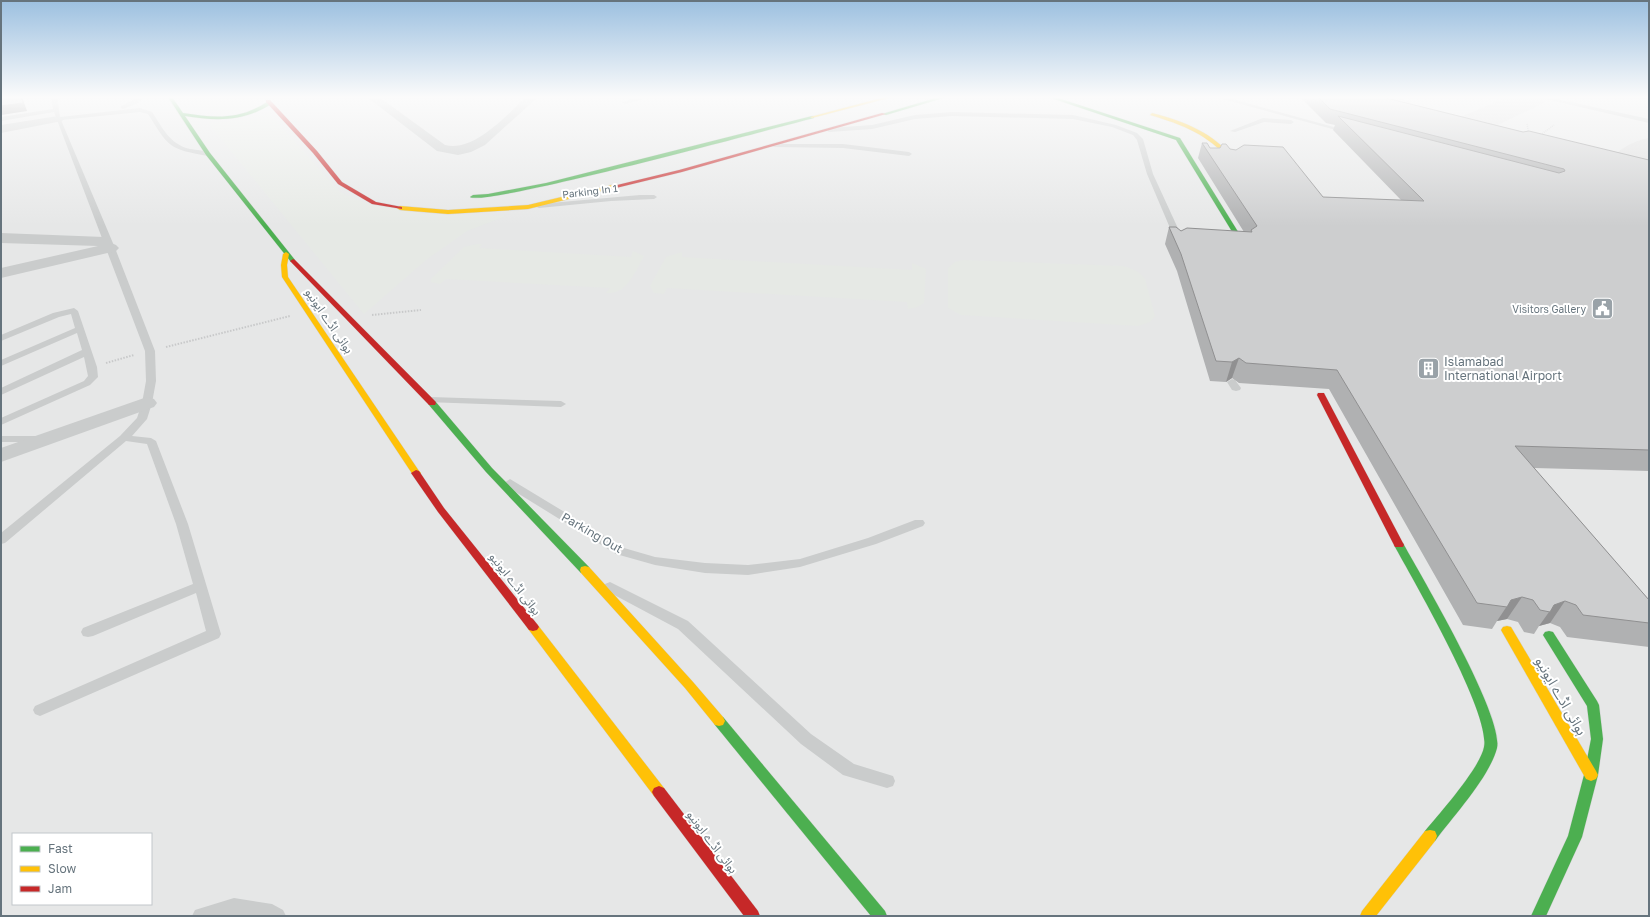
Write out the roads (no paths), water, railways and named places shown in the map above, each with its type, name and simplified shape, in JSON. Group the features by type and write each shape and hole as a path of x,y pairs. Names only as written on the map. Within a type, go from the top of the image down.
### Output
{"main road":[{"name":"ہوائی اڈے ایونیو","path":"199,140 208,154 237,189 286,254 430,400 490,470 592,577 689,685 880,916"},
{"path":"303,140 340,183 355,190 374,203 398,208 448,212 528,207 680,171 796,140"},
{"path":"465,198 488,196 546,185 723,140"},
{"path":"1179,140 1242,243"},
{"path":"1200,140 1205,145"},
{"path":"1216,140 1232,160"},
{"path":"355,190 377,193"},
{"name":"ہوائی اڈے ایونیو","path":"286,254 284,265 285,277 441,510 521,611 753,916"},
{"path":"1321,395 1476,692 1488,720 1490,738 1490,745 1482,766 1421,848 1367,916"},
{"name":"ہوائی اڈے ایونیو","path":"1507,630 1591,775"},
{"name":"ہوائی اڈے ایونیو","path":"1538,916 1575,837 1591,775 1597,740 1593,705 1549,635"}],"street":[{"path":"430,140 441,148 458,152 478,145 484,140"},
{"path":"1,238 109,245"},
{"path":"1,273 109,245"},
{"path":"1,455 47,440 147,403"}],"lane":[{"path":"1,540 124,438 142,419 152,381 150,351 67,140"},
{"path":"168,140 172,144 186,151 208,154"},
{"path":"1140,140 1150,174 1177,235 1177,245"},
{"path":"775,146 843,146 909,154"},
{"name":"Parking In 1","path":"528,207 585,202 626,196 654,197"},
{"path":"1,338 66,311 74,311 92,367 93,377 87,383 1,422"},
{"path":"1,363 79,329"},
{"path":"1,392 86,352"},
{"path":"430,400 561,404"},
{"path":"1,438 47,440"},
{"path":"40,710 214,634 182,524 151,441 124,438"},
{"name":"Parking Out","path":"490,470 620,552 655,561 705,568 748,570 800,563 872,541 919,523"},
{"path":"592,577 683,625 806,739 849,770 887,781"},
{"path":"88,632 200,586"},
{"path":"201,916 234,908 272,913 278,916"}],"place":[{"name":"Visitors Gallery","path":"1602,309"},
{"name":"Islamabad International Airport","path":"1428,369"}]}
